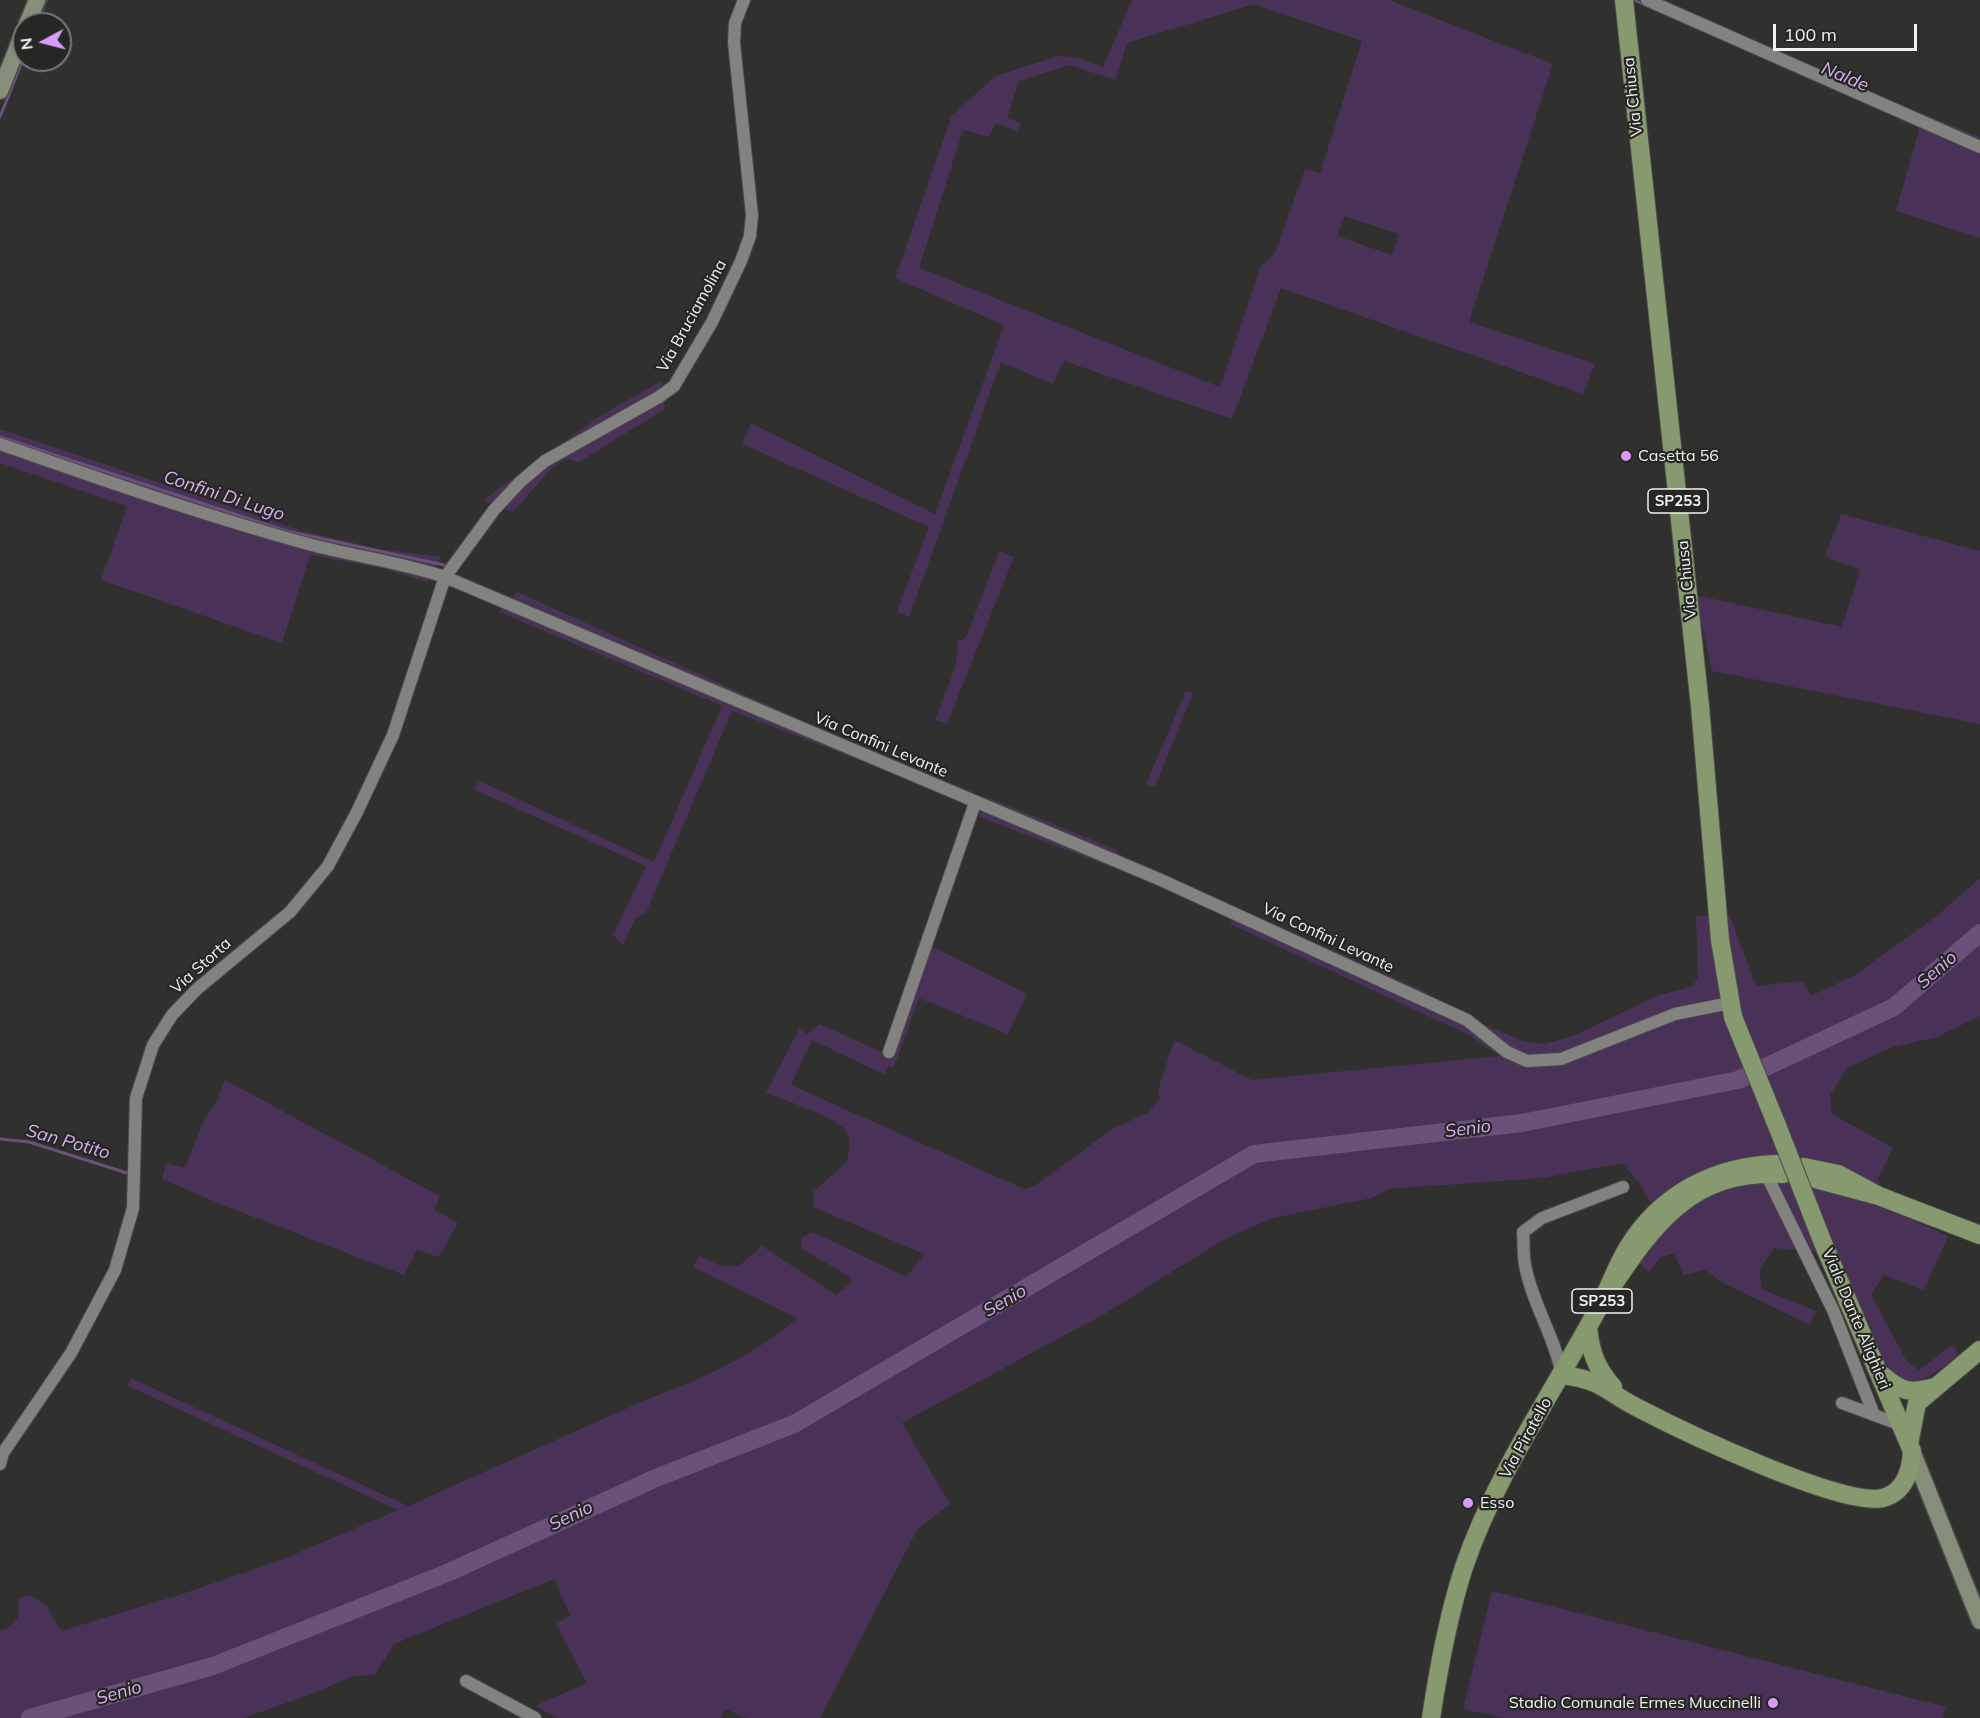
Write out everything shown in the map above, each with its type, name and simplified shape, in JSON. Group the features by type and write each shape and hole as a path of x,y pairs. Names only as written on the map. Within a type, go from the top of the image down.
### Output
{"main road":[{"name":"Via Chiusa","path":"1624,0 1700,705 1720,940 1732,1010"},
{"name":"Viale Dante Alighieri","path":"1732,1010 1824,1243 1911,1448"},
{"name":"Via Piratello","path":"1431,1718 1444,1634 1465,1565 1489,1507 1588,1328 1627,1249 1644,1225 1663,1206 1706,1178 1748,1166 1776,1171"},
{"path":"1806,1172 1879,1196 1980,1235"},
{"name":"SP253","path":"1588,1328 1591,1354 1598,1370 1620,1395"},
{"name":"SP253","path":"1562,1375 1597,1382 1638,1408 1770,1467 1836,1493 1865,1499 1892,1494 1902,1485 1911,1470 1911,1448 1917,1403 1978,1350"},
{"path":"1879,1372 1899,1389 1917,1392 1935,1387"}],"street":[{"name":"Via Bruciamolina","path":"445,578 494,510 520,482 545,461 659,397 674,386 712,322 741,261 750,236 752,215 734,43 735,23 744,0"},
{"path":"1647,0 1980,147"},
{"path":"0,91 12,61"},
{"name":"Via Confini Levante","path":"0,444 164,502 310,545 414,567 445,578 1161,880 1467,1020 1507,1052 1527,1060 1562,1059 1675,1014 1732,1010"},
{"name":"Via Storta","path":"0,1464 3,1453 71,1353 115,1270 133,1208 136,1098 153,1045 172,1015 197,989 290,912 328,866 357,812 393,735 445,578"},
{"path":"889,1052 975,802"},
{"path":"1776,1171 1874,1415"},
{"path":"1562,1375 1557,1349 1545,1323 1525,1266 1523,1232 1542,1218 1623,1187"},
{"path":"1842,1403 1901,1425"},
{"name":"Viale Dante Alighieri","path":"1911,1448 1980,1621"},
{"path":"466,1681 536,1718"}],"shaded area":[{"path":"1132,0 1389,0 1553,64 1469,322 1595,364 1583,394 1281,288 1232,419 1064,361 1053,384 1001,362 909,617 897,611 929,527 742,444 751,423 935,514 1004,325 895,278 952,115 996,76 1058,56 1078,58 1103,67","holes":["1254,4 1362,41 1320,173 1305,169 1275,253 1261,266 1220,387 919,268 963,130 990,137 995,123 1017,131 1021,123 1007,118 1019,81 1069,65 1116,80 1127,43","1344,216 1399,234 1392,255 1337,236"]},
{"path":"1921,113 1980,137 1980,238 1896,211 1918,134"},
{"path":"661,381 665,409 579,462 565,459 551,469 513,512 483,500 600,416"},
{"path":"0,429 302,531 378,549 441,557 427,582 382,568 310,555 282,643 101,580 127,506 0,463"},
{"path":"1841,514 1980,551 1980,724 1712,671 1695,595 1842,627 1860,569 1825,557"},
{"path":"999,551 1014,557 947,724 935,720 956,665 958,641 966,638"},
{"path":"517,592 861,747 854,758 732,711 646,913 635,918 623,945 613,935 646,866 475,790 477,780 654,862 722,706 499,612"},
{"path":"1186,691 1193,693 1155,787 1146,784"},
{"path":"989,798 1117,850 1120,870 979,817"},
{"path":"1980,878 1980,1016 1937,1037 1893,1047 1847,1068 1830,1095 1832,1114 1893,1148 1878,1179 1890,1209 1948,1236 1924,1290 1884,1275 1871,1294 1907,1362 1919,1370 1954,1344 1958,1355 1924,1379 1905,1380 1888,1366 1867,1319 1816,1252 1774,1248 1760,1269 1761,1289 1816,1311 1810,1325 1725,1284 1705,1270 1683,1275 1674,1253 1660,1258 1649,1272 1637,1261 1653,1207 1640,1184 1622,1163 1543,1178 1388,1189 1372,1198 1273,1218 1223,1240 1106,1313 902,1423 950,1504 917,1530 820,1718 746,1718 725,1709 721,1718 558,1718 535,1706 587,1683 556,1624 570,1615 554,1579 394,1644 375,1675 353,1676 309,1695 243,1718 0,1718 0,1630 6,1629 18,1618 19,1598 30,1595 47,1606 61,1631 179,1595 281,1560 398,1510 128,1386 131,1378 408,1506 728,1365 764,1343 797,1318 693,1267 699,1256 721,1266 739,1266 762,1246 836,1295 852,1282 850,1277 802,1249 801,1238 813,1232 906,1277 924,1254 814,1207 813,1192 846,1163 849,1146 845,1130 830,1119 766,1093 799,1029 808,1034 819,1024 882,1052 926,927 931,946 1027,994 1008,1034 919,998 894,1067 888,1066 885,1075 812,1040 791,1085 1024,1189 1033,1187 1112,1129 1149,1112 1160,1098 1158,1090 1174,1040 1252,1080 1499,1056 1469,1035 1230,924 1237,908 1420,989 1475,1021 1523,1041 1545,1044 1573,1036 1657,996 1693,986 1698,977 1696,916 1730,916 1756,986 1803,981 1811,996 1855,975 1938,915"},
{"path":"225,1080 440,1196 434,1210 458,1223 439,1257 417,1250 404,1275 162,1179 166,1163 185,1168 204,1120 216,1103"},
{"path":"1492,1591 1946,1707 1943,1718 1504,1718 1463,1709"}],"waterway":[{"name":"Confini Di Lugo","path":"42,12 46,0"},
{"name":"Nalde","path":"1634,0 1692,26"},
{"name":"Confini Di Lugo","path":"0,117 18,72"},
{"name":"Confini Di Lugo","path":"0,437 286,531 444,565"},
{"name":"Senio","path":"30,1718 213,1666 447,1573 656,1478 794,1424 1254,1154 1522,1123 1738,1080 1894,1007 1980,933"},
{"name":"San Potito","path":"0,1139 29,1142 127,1173"}],"place":[{"name":"Casetta 56","path":"1626,456"},
{"name":"Esso","path":"1468,1503"},
{"name":"Stadio Comunale Ermes Muccinelli","path":"1773,1703"}]}
